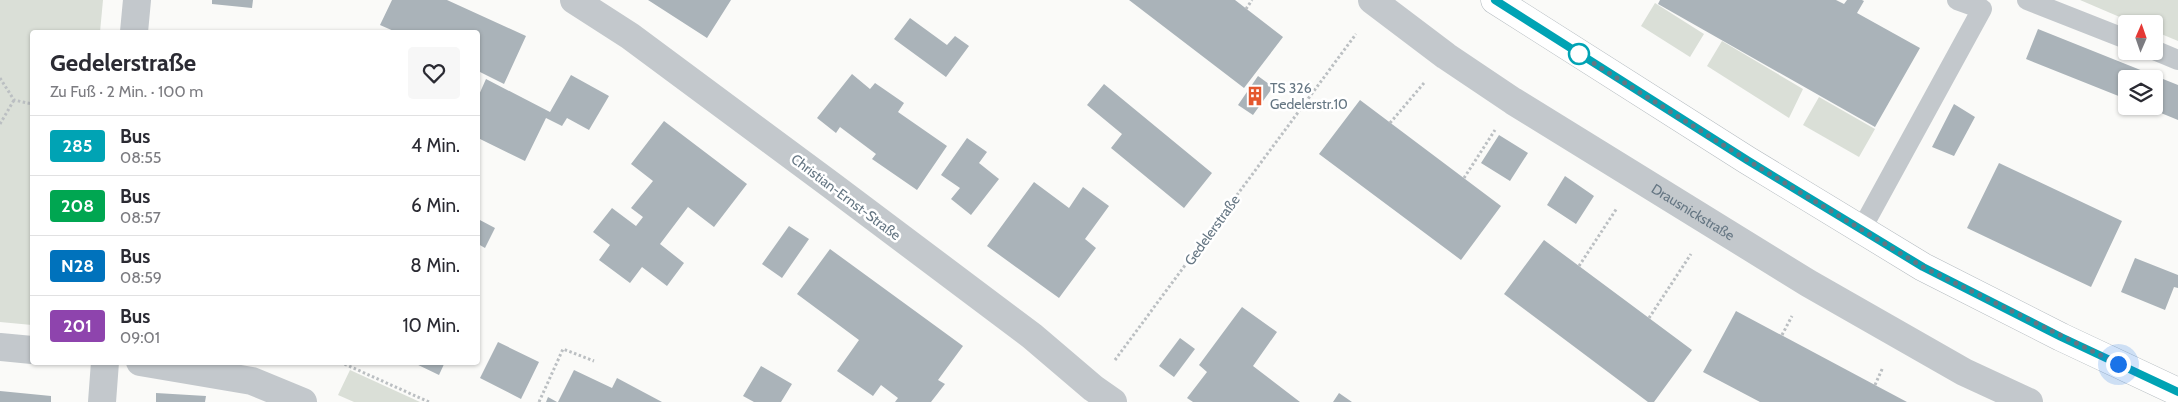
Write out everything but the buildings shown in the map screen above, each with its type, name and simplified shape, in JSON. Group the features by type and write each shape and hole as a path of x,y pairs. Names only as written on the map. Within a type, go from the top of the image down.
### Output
{"main road":[{"path":"1495,0 1747,160 1923,267 2110,361 2178,392"}],"street":[{"path":"134,30 137,0"},
{"name":"Christian-Ernst-Straße","path":"574,0 630,36 1032,336 1096,397"},
{"name":"Drausnickstraße","path":"1375,2 1446,56 1513,101 1808,283 1964,372 2029,402"},
{"path":"0,347 30,350"},
{"path":"102,402 104,365"},
{"path":"158,365 252,381 302,402"}],"lane":[{"path":"1860,230 1989,5 1957,0"},
{"path":"2027,0 2118,36"},
{"path":"2163,54 2178,60"}],"path":[{"path":"1246,9 1252,0"},
{"name":"Gedelerstraße","path":"1096,397 1105,363 1116,360 1375,2"},
{"path":"0,78 14,100 30,104"},
{"path":"1390,123 1425,81"},
{"path":"0,124 14,100"},
{"path":"1464,178 1499,125"},
{"path":"1579,266 1620,203"},
{"path":"1650,318 1695,248"},
{"path":"1782,336 1795,310"},
{"path":"539,402 563,348 594,361"},
{"path":"347,365 429,402"}],"shaded area":[{"path":"0,0 103,0 100,30 30,30 30,325 0,322"},
{"path":"2080,0 2178,0 2178,41 2163,35 2163,15 2118,16"},
{"path":"1655,3 1704,34 1690,57 1641,26"},
{"path":"1722,41 1803,89 1789,118 1707,66"},
{"path":"1819,97 1875,129 1859,157 1803,125"},
{"path":"350,370 420,402 354,402 338,395"}],"bus line":[{"name":"285","path":"1495,0 1747,160 1923,267 2061,337 2178,392"}],"place":[{"name":"TS 326 Gedelerstr.10","path":"1255,96"}],"route":[{"path":"1579,54 1860,230 1923,267 2118,364"}]}
